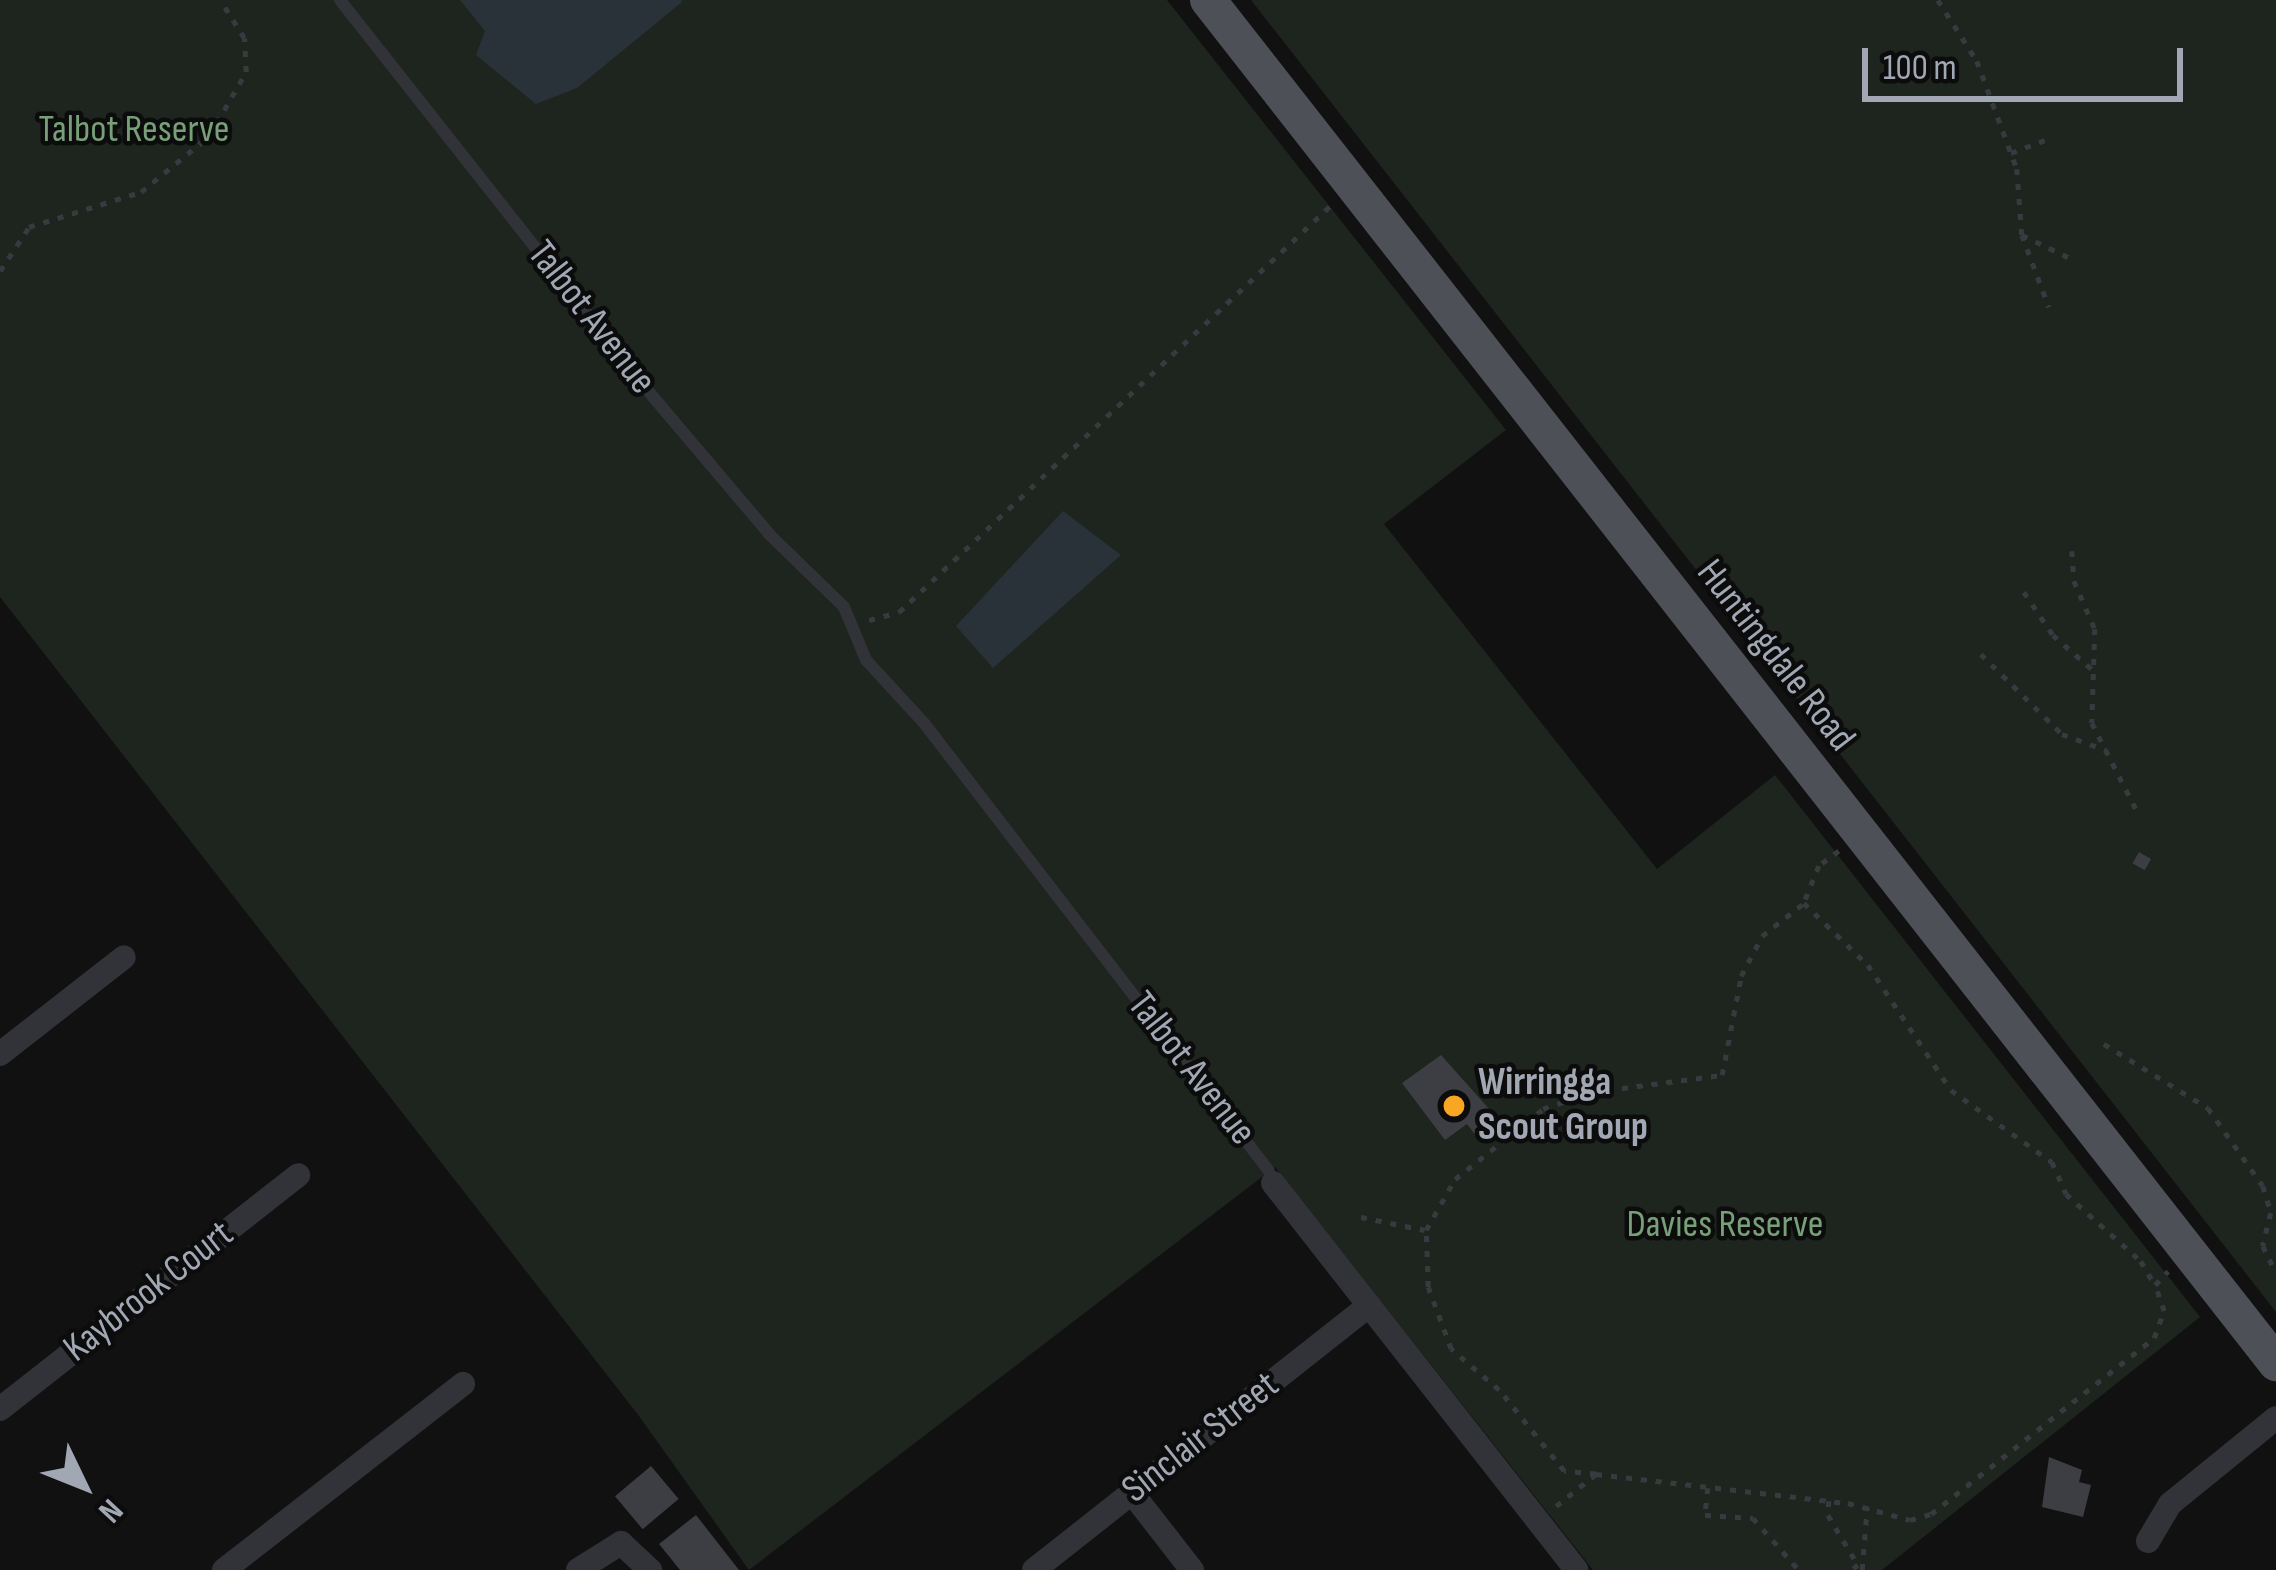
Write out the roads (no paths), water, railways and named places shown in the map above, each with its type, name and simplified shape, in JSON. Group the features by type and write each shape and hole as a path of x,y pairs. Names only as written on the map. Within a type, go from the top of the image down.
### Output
{"main road":[{"name":"Huntingdale Road","path":"1208,0 2276,1363"}],"street":[{"path":"0,1054 124,957"},
{"name":"Kaybrook Court","path":"0,1409 298,1174"},
{"name":"Talbot Avenue","path":"1271,1177 1576,1570"},
{"name":"Sinclair Street","path":"1034,1570 1369,1305"},
{"path":"224,1570 463,1384"},
{"path":"2148,1541 2170,1504 2276,1418"},
{"path":"1132,1492 1192,1570"},
{"path":"578,1570 621,1543 650,1570"}],"lane":[{"name":"Talbot Avenue","path":"340,0 654,398 770,535 844,607 866,660 924,723 1271,1177"}],"place":[{"name":"Wirringga Scout Group","path":"1454,1106"}],"park label":[{"name":"Talbot Reserve","path":"134,130"},
{"name":"Davies Reserve","path":"1725,1225"}]}
